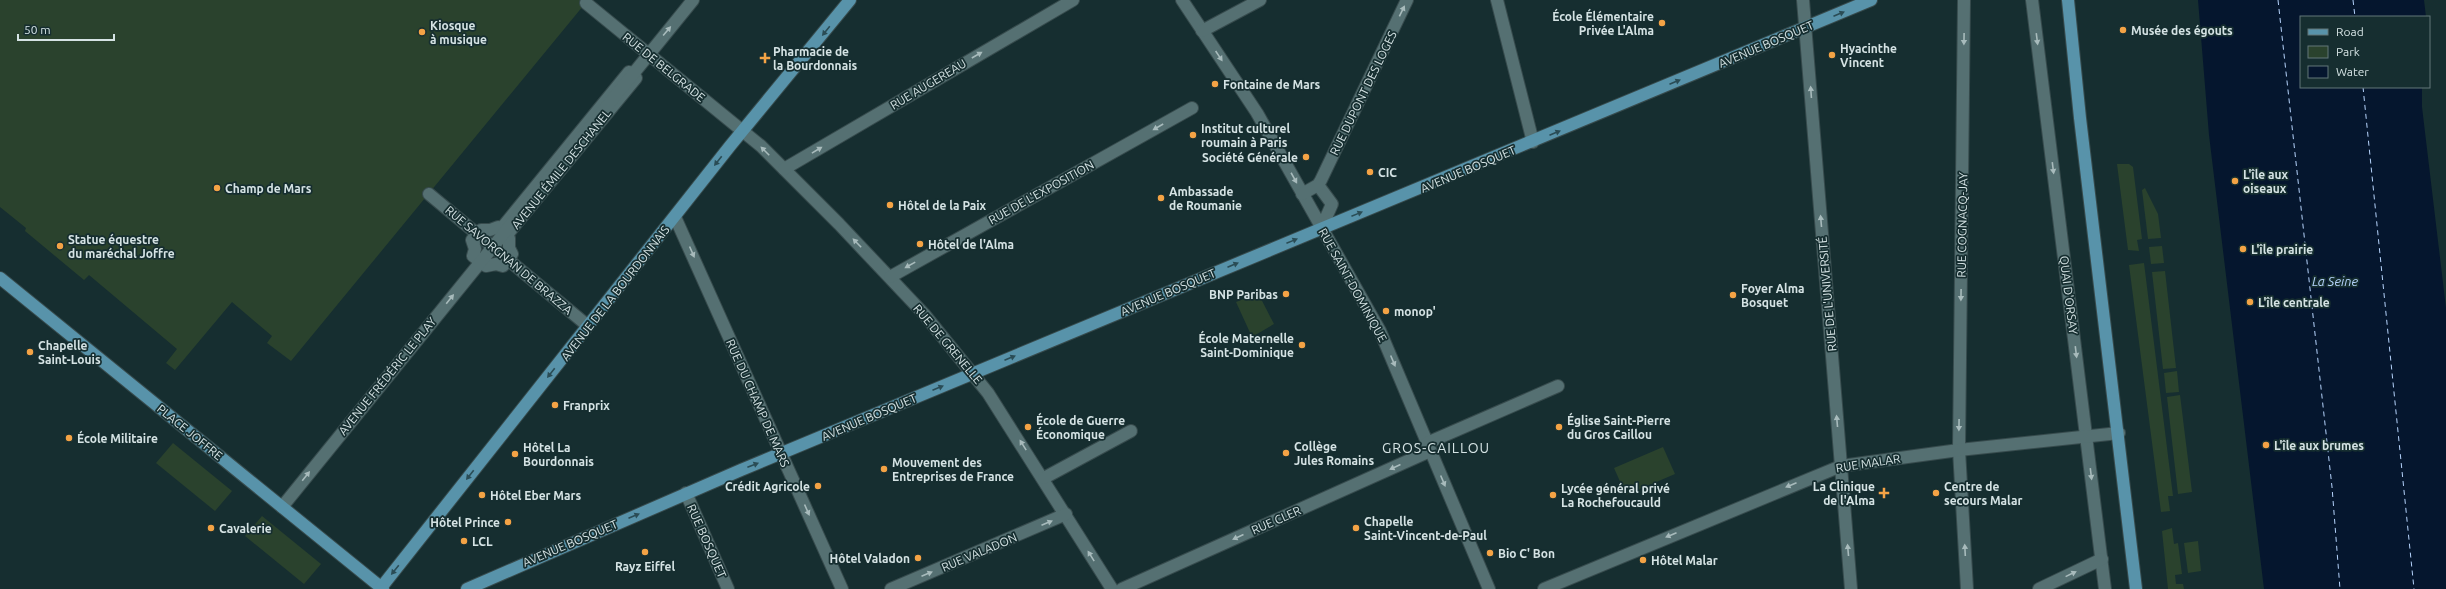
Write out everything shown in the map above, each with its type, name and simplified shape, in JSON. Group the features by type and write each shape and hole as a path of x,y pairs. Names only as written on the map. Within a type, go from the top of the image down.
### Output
{"main road":[{"name":"AVENUE DE LA BOURDONNAIS","path":"381,588 743,131 850,0"},
{"name":"AVENUE BOSQUET","path":"467,589 686,493 1533,142 1871,0"},
{"path":"2069,0 2080,118 2119,433 2136,589"},
{"name":"PLACE JOFFRE","path":"0,278 381,588"}],"street":[{"name":"AVENUE ÉMILE DESCHANEL","path":"492,246 693,0"},
{"name":"RUE AUGEREAU","path":"784,169 1073,0"},
{"name":"RUE SAINT-DOMINIQUE","path":"1182,0 1257,113 1384,340 1489,589"},
{"path":"1202,31 1260,0"},
{"name":"RUE DUPONT DES LOGES","path":"1318,185 1407,0"},
{"path":"1497,0 1533,142"},
{"name":"RUE DE L'UNIVERSITÉ","path":"1803,0 1851,589"},
{"name":"RUE COGNACQ-JAY","path":"1964,0 1959,450 1967,589"},
{"name":"QUAI D'ORSAY","path":"2032,0 2106,589"},
{"name":"RUE DE BELGRADE","path":"586,3 743,131"},
{"name":"AVENUE ÉMILE DESCHANEL","path":"477,234 481,230 490,230 498,227 501,228 629,72 632,74 636,78 506,236 509,238 509,248 512,254 508,259"},
{"name":"RUE DE L'EXPOSITION","path":"890,277 1192,108"},
{"name":"RUE DE GRENELLE","path":"743,131 784,169 890,277 974,373 1044,478 1112,589"},
{"path":"1302,194 1318,185 1332,204 1321,229"},
{"name":"RUE SAVORGNAN DE BRAZZA","path":"429,194 588,326"},
{"name":"RUE DU CHAMP DE MARS","path":"675,217 842,589"},
{"path":"477,234 472,240 475,249 473,256 486,266 496,264 503,266 508,259"},
{"name":"AVENUE FRÉDÉRIC LE PLAY","path":"282,507 492,246"},
{"name":"RUE CLER","path":"1122,589 1558,386"},
{"path":"1044,478 1131,431"},
{"name":"RUE MALAR","path":"1544,589 1841,466 1959,450 2119,433"},
{"name":"RUE BOSQUET","path":"686,493 728,589"},
{"name":"RUE VALADON","path":"891,589 1066,514"},
{"path":"2039,589 2102,559"}],"green space":[{"name":"Champ de Mars","path":"0,0 588,0 291,361 267,343 272,336 232,302 175,370 166,363 177,349 89,275 84,280 25,231 26,228 0,207"},
{"path":"2117,164 2129,164 2133,167 2142,239 2137,240 2139,251 2128,250"},
{"path":"2145,188 2158,214 2161,238 2148,239 2142,190"},
{"path":"2162,246 2164,263 2151,264 2149,247"},
{"path":"2144,263 2173,496 2168,496 2170,511 2161,512 2129,265"},
{"path":"2165,271 2176,368 2163,369 2152,272"},
{"path":"1258,293 1274,324 1252,337 1236,302"},
{"path":"2177,371 2179,392 2166,393 2164,373"},
{"path":"2180,395 2192,492 2178,494 2167,397"},
{"path":"173,443 232,491 215,511 156,463"},
{"path":"1663,447 1675,474 1626,495 1614,468"},
{"path":"262,516 321,564 304,584 245,536"},
{"path":"2172,528 2174,544 2178,543 2182,574 2175,575 2176,584 2183,584 2184,589 2168,589 2162,531"},
{"path":"2198,541 2201,571 2188,573 2184,543"}],"water":[{"name":"La Seine","path":"2198,0 2424,0 2426,16 2300,16 2300,88 2422,88 2422,107 2446,308 2446,589 2264,589 2209,135"}],"ferry route":[{"path":"2278,0 2332,487 2340,589"},
{"path":"2353,0 2355,16"},
{"path":"2363,88 2414,589"}],"place":[{"name":"École Élémentaire Privée L'Alma","path":"1662,23"},
{"name":"Musée des égouts","path":"2123,30"},
{"name":"Kiosque à musique","path":"422,32"},
{"name":"Hyacinthe Vincent","path":"1832,55"},
{"name":"Pharmacie de la Bourdonnais","path":"765,58"},
{"name":"Fontaine de Mars","path":"1215,84"},
{"name":"Institut culturel roumain à Paris","path":"1193,135"},
{"name":"Société Générale","path":"1306,157"},
{"name":"CIC","path":"1370,172"},
{"name":"L'île aux oiseaux","path":"2235,181"},
{"name":"Champ de Mars","path":"217,188"},
{"name":"Ambassade de Roumanie","path":"1161,198"},
{"name":"Hôtel de la Paix","path":"890,205"},
{"name":"Hôtel de l'Alma","path":"920,244"},
{"name":"Statue équestre du maréchal Joffre","path":"60,246"},
{"name":"L'île prairie","path":"2243,249"},
{"name":"BNP Paribas","path":"1286,294"},
{"name":"Foyer Alma Bosquet","path":"1733,295"},
{"name":"L'île centrale","path":"2250,302"},
{"name":"monop'","path":"1386,311"},
{"name":"École Maternelle Saint-Dominique","path":"1302,345"},
{"name":"Chapelle Saint-Louis","path":"30,352"},
{"name":"Franprix","path":"555,405"},
{"name":"École de Guerre Économique","path":"1028,427"},
{"name":"Église Saint-Pierre du Gros Caillou","path":"1559,427"},
{"name":"École Militaire","path":"69,438"},
{"name":"L'île aux brumes","path":"2266,445"},
{"name":"Collège Jules Romains","path":"1286,453"},
{"name":"Hôtel La Bourdonnais","path":"515,454"},
{"name":"Mouvement des Entreprises de France","path":"884,469"},
{"name":"Crédit Agricole","path":"818,486"},
{"name":"La Clinique de l'Alma","path":"1884,493"},
{"name":"Centre de secours Malar","path":"1936,493"},
{"name":"Hôtel Eber Mars","path":"482,495"},
{"name":"Lycée général privé La Rochefoucauld","path":"1553,495"},
{"name":"Hôtel Prince","path":"508,522"},
{"name":"Cavalerie","path":"211,528"},
{"name":"Chapelle Saint-Vincent-de-Paul","path":"1356,528"},
{"name":"LCL","path":"464,541"},
{"name":"Rayz Eiffel","path":"645,552"},
{"name":"Bio C' Bon","path":"1490,553"},
{"name":"Hôtel Valadon","path":"918,558"},
{"name":"Hôtel Malar","path":"1643,560"}],"district":[{"name":"GROS-CAILLOU","path":"1436,448"}]}
